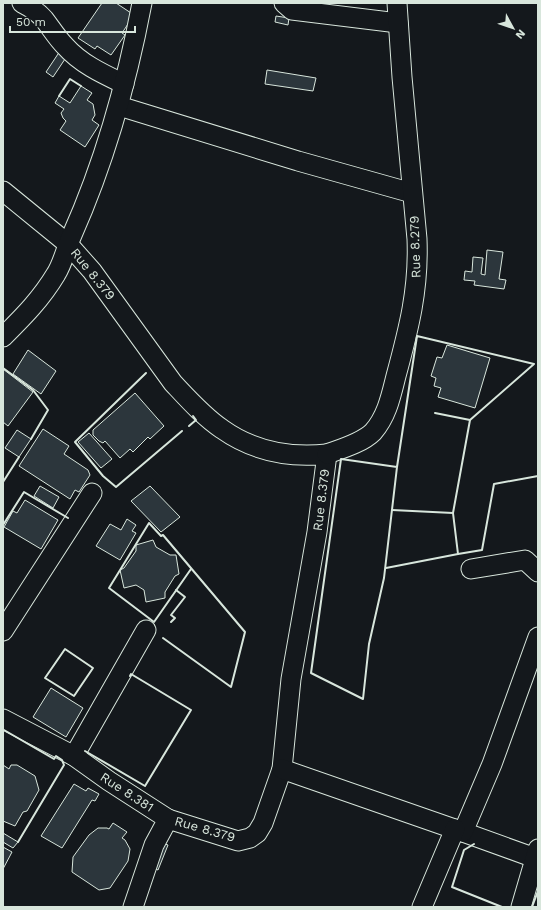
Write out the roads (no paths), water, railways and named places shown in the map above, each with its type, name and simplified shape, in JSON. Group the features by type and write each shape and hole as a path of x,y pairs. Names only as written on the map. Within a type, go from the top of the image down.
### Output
{"street":[{"path":"22,3 32,8 44,18 65,46 81,61 99,72 124,84"},
{"path":"3,337 30,310 46,290 57,272 89,193 119,106 142,3"},
{"path":"284,3 292,10 398,23"},
{"name":"Rue 8.279","path":"327,454 353,444 371,433 380,422 387,408 409,330 417,283 417,239 402,77 397,3"},
{"path":"119,106 298,161 412,193"},
{"name":"Rue 8.379","path":"3,191 68,244 92,271 173,382 188,399 222,429 245,442 273,452 294,456 327,454 317,532 291,679 282,768 263,823 257,833 250,838 238,841 168,819"},
{"path":"3,631 92,493"},
{"path":"471,569 525,560 538,572"},
{"path":"74,756 146,630"},
{"path":"422,907 492,764 538,637"},
{"name":"Rue 8.381","path":"3,719 74,756 109,781 168,819 154,845 133,907"},
{"path":"282,768 459,830 537,854 521,907"}]}
